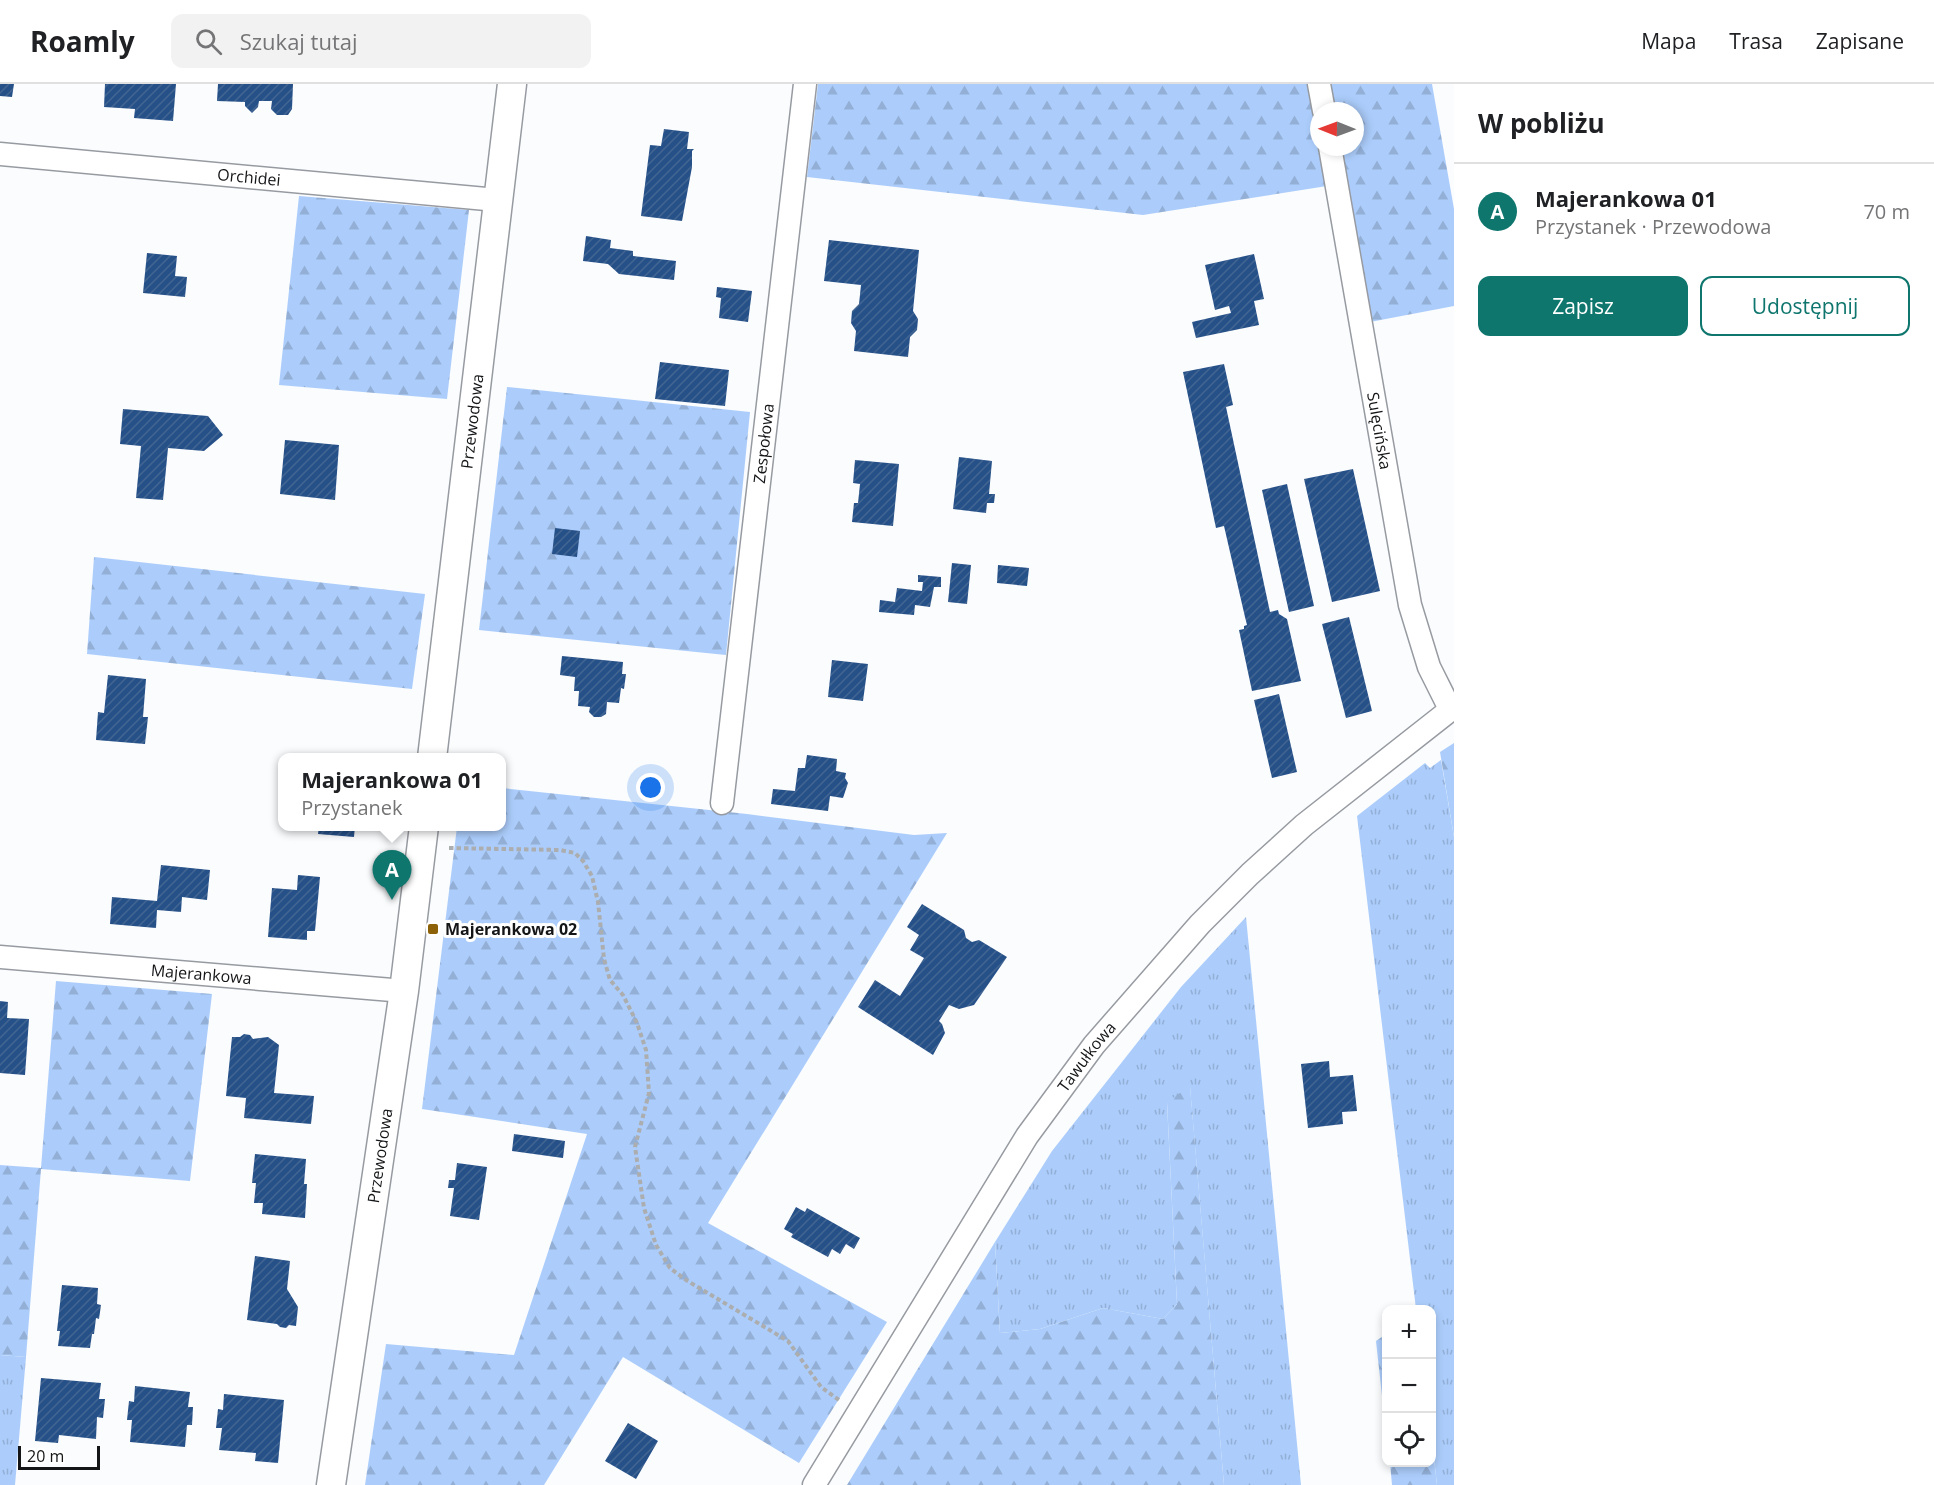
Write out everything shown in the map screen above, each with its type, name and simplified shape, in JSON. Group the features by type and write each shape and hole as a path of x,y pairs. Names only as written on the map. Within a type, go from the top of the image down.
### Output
{"street":[{"name":"Przewodowa","path":"433,753 512,84"},
{"name":"Zespołowa","path":"722,803 805,84"},
{"path":"1319,84 1322,102"},
{"name":"Orchidei","path":"0,154 498,200"},
{"name":"Sulęcińska","path":"1332,156 1410,605 1428,667 1452,708"},
{"name":"Tawułkowa","path":"814,1485 1027,1136 1094,1045 1200,924 1250,874 1304,825 1452,708"},
{"name":"Przewodowa","path":"331,1485 404,991 423,831"},
{"name":"Majerankowa","path":"0,957 404,991"}],"path":[{"path":"448,848 560,850 575,853 583,861 592,876 598,902 604,959 610,980 622,995 637,1023 646,1050 649,1093 635,1147 644,1208 656,1245 670,1268 686,1280 788,1341 821,1387 857,1412"}],"green space":[{"path":"818,84 1307,84 1311,102 1310,156 1321,156 1327,186 1143,215 807,177"},
{"path":"1329,84 1432,84 1454,209 1454,306 1370,322 1342,156 1364,156 1364,102 1332,102"},
{"path":"299,196 469,210 447,399 279,385"},
{"path":"507,387 750,412 726,655 479,630"},
{"path":"94,557 425,594 412,689 87,654"},
{"path":"1454,743 1454,837 1440,752"},
{"path":"1441,760 1454,837 1454,1485 1437,1485 1435,1467 1436,1305 1416,1305 1357,816 1425,763 1430,768"},
{"path":"506,788 747,814 914,835 947,833 708,1223 887,1322 799,1463 623,1357 544,1485 365,1485 386,1344 514,1355 587,1134 422,1109 457,831 506,831"},
{"path":"1246,917 1301,1485 1224,1485 1190,1087 1167,1103 1177,1304 1163,1319 1103,1308 1040,1329 1000,1333 995,1242 1052,1151 1181,987"},
{"path":"56,981 212,994 190,1181 41,1169 26,1357 0,1355 0,1165 41,1168"},
{"path":"1190,1086 1224,1485 847,1485 995,1242 1000,1333 1040,1329 1103,1308 1163,1319 1177,1304 1167,1102"},
{"path":"1382,1337 1382,1396 1376,1341"},
{"path":"0,1355 26,1357 15,1485 0,1485"},
{"path":"1390,1467 1435,1467 1437,1485 1392,1485"}],"building":[{"path":"0,84 14,84 12,97 0,96"},
{"path":"105,84 176,84 173,121 134,118 135,109 104,107"},
{"path":"218,84 293,84 292,109 288,115 277,115 271,109 272,101 259,101 258,107 252,113 245,106 245,102 217,101"},
{"path":"664,129 689,132 687,149 694,149 682,221 641,216 650,145 661,146"},
{"path":"586,236 611,240 610,248 633,251 633,256 676,261 674,280 619,274 608,264 583,261"},
{"path":"829,240 919,250 913,311 918,319 917,330 910,337 908,357 854,351 856,331 851,323 852,311 859,304 861,285 824,281"},
{"path":"147,253 177,256 175,276 187,277 185,297 143,293"},
{"path":"1254,254 1264,299 1254,301 1259,325 1196,338 1192,322 1231,313 1229,306 1215,310 1205,265"},
{"path":"717,287 752,291 748,322 719,318 721,298 716,297"},
{"path":"660,362 729,370 725,406 655,399"},
{"path":"1224,364 1233,405 1226,407 1270,612 1278,610 1279,614 1287,619 1301,681 1252,691 1239,630 1244,629 1247,625 1224,526 1216,528 1183,372"},
{"path":"123,409 208,416 223,435 204,451 168,448 163,500 136,498 141,446 120,444"},
{"path":"285,440 339,445 335,500 280,494"},
{"path":"959,457 992,461 989,494 995,494 994,503 987,503 986,513 953,509"},
{"path":"855,460 899,464 893,526 852,522 854,503 858,503 860,484 853,483"},
{"path":"1353,469 1380,591 1332,602 1304,479"},
{"path":"1287,484 1314,606 1289,612 1262,490"},
{"path":"555,528 580,531 577,557 552,554"},
{"path":"952,563 971,565 967,604 948,602"},
{"path":"998,565 1029,568 1027,586 997,583"},
{"path":"918,575 941,577 941,587 934,587 930,607 915,605 914,615 879,612 880,600 895,602 897,588 922,591 923,582 918,582"},
{"path":"1349,617 1372,711 1346,718 1322,624"},
{"path":"562,656 623,662 622,674 626,674 619,703 607,702 606,714 601,717 594,717 589,712 590,707 578,706 579,691 574,691 575,677 560,675"},
{"path":"832,660 868,664 863,701 828,697"},
{"path":"108,675 146,679 143,717 148,717 145,744 96,740 98,712 104,713"},
{"path":"1279,694 1297,772 1272,778 1254,700"},
{"path":"807,755 837,759 836,771 846,773 845,778 848,783 843,798 830,796 828,811 771,804 773,789 795,791 798,768 805,768"},
{"path":"318,831 355,831 354,837 318,834"},
{"path":"161,865 210,870 207,900 182,897 181,912 157,910 156,928 110,924 112,897 157,901"},
{"path":"298,875 320,877 315,931 307,931 307,940 268,937 272,888 297,890"},
{"path":"922,904 964,930 966,938 972,942 979,940 1007,957 974,1005 959,1009 949,1005 939,1021 945,1033 933,1055 858,1007 875,980 900,996 924,958 910,950 919,935 907,927"},
{"path":"0,1001 8,1002 7,1018 29,1019 25,1075 0,1073"},
{"path":"244,1034 250,1035 253,1039 268,1037 279,1045 274,1093 314,1096 311,1124 244,1118 246,1098 226,1096 232,1037 240,1037"},
{"path":"1329,1061 1330,1077 1353,1075 1357,1111 1342,1112 1343,1124 1308,1128 1301,1064"},
{"path":"514,1134 565,1141 563,1158 512,1151"},
{"path":"255,1154 306,1159 305,1218 262,1214 263,1203 254,1203 256,1183 252,1183"},
{"path":"457,1163 487,1167 479,1220 450,1216 454,1188 448,1188 449,1180 455,1180"},
{"path":"796,1207 805,1212 807,1208 860,1238 854,1249 846,1244 840,1254 832,1249 828,1257 791,1237 793,1234 784,1229"},
{"path":"255,1256 290,1261 287,1289 298,1307 296,1326 289,1325 286,1328 277,1324 247,1320"},
{"path":"62,1285 98,1288 97,1304 101,1305 90,1348 58,1346 60,1331 57,1331"},
{"path":"41,1378 101,1383 99,1399 105,1399 103,1418 97,1417 96,1439 59,1435 58,1443 35,1441"},
{"path":"135,1386 190,1392 188,1407 193,1407 192,1425 187,1425 185,1447 130,1442 132,1420 127,1420 129,1401 134,1402"},
{"path":"224,1394 284,1400 278,1463 255,1461 256,1453 219,1450 222,1428 216,1428 218,1409 223,1410"},
{"path":"628,1423 658,1441 636,1479 605,1461"}],"place":[{"name":"Majerankowa 01","path":"392,900"},
{"name":"Majerankowa 02","path":"433,929"}]}
